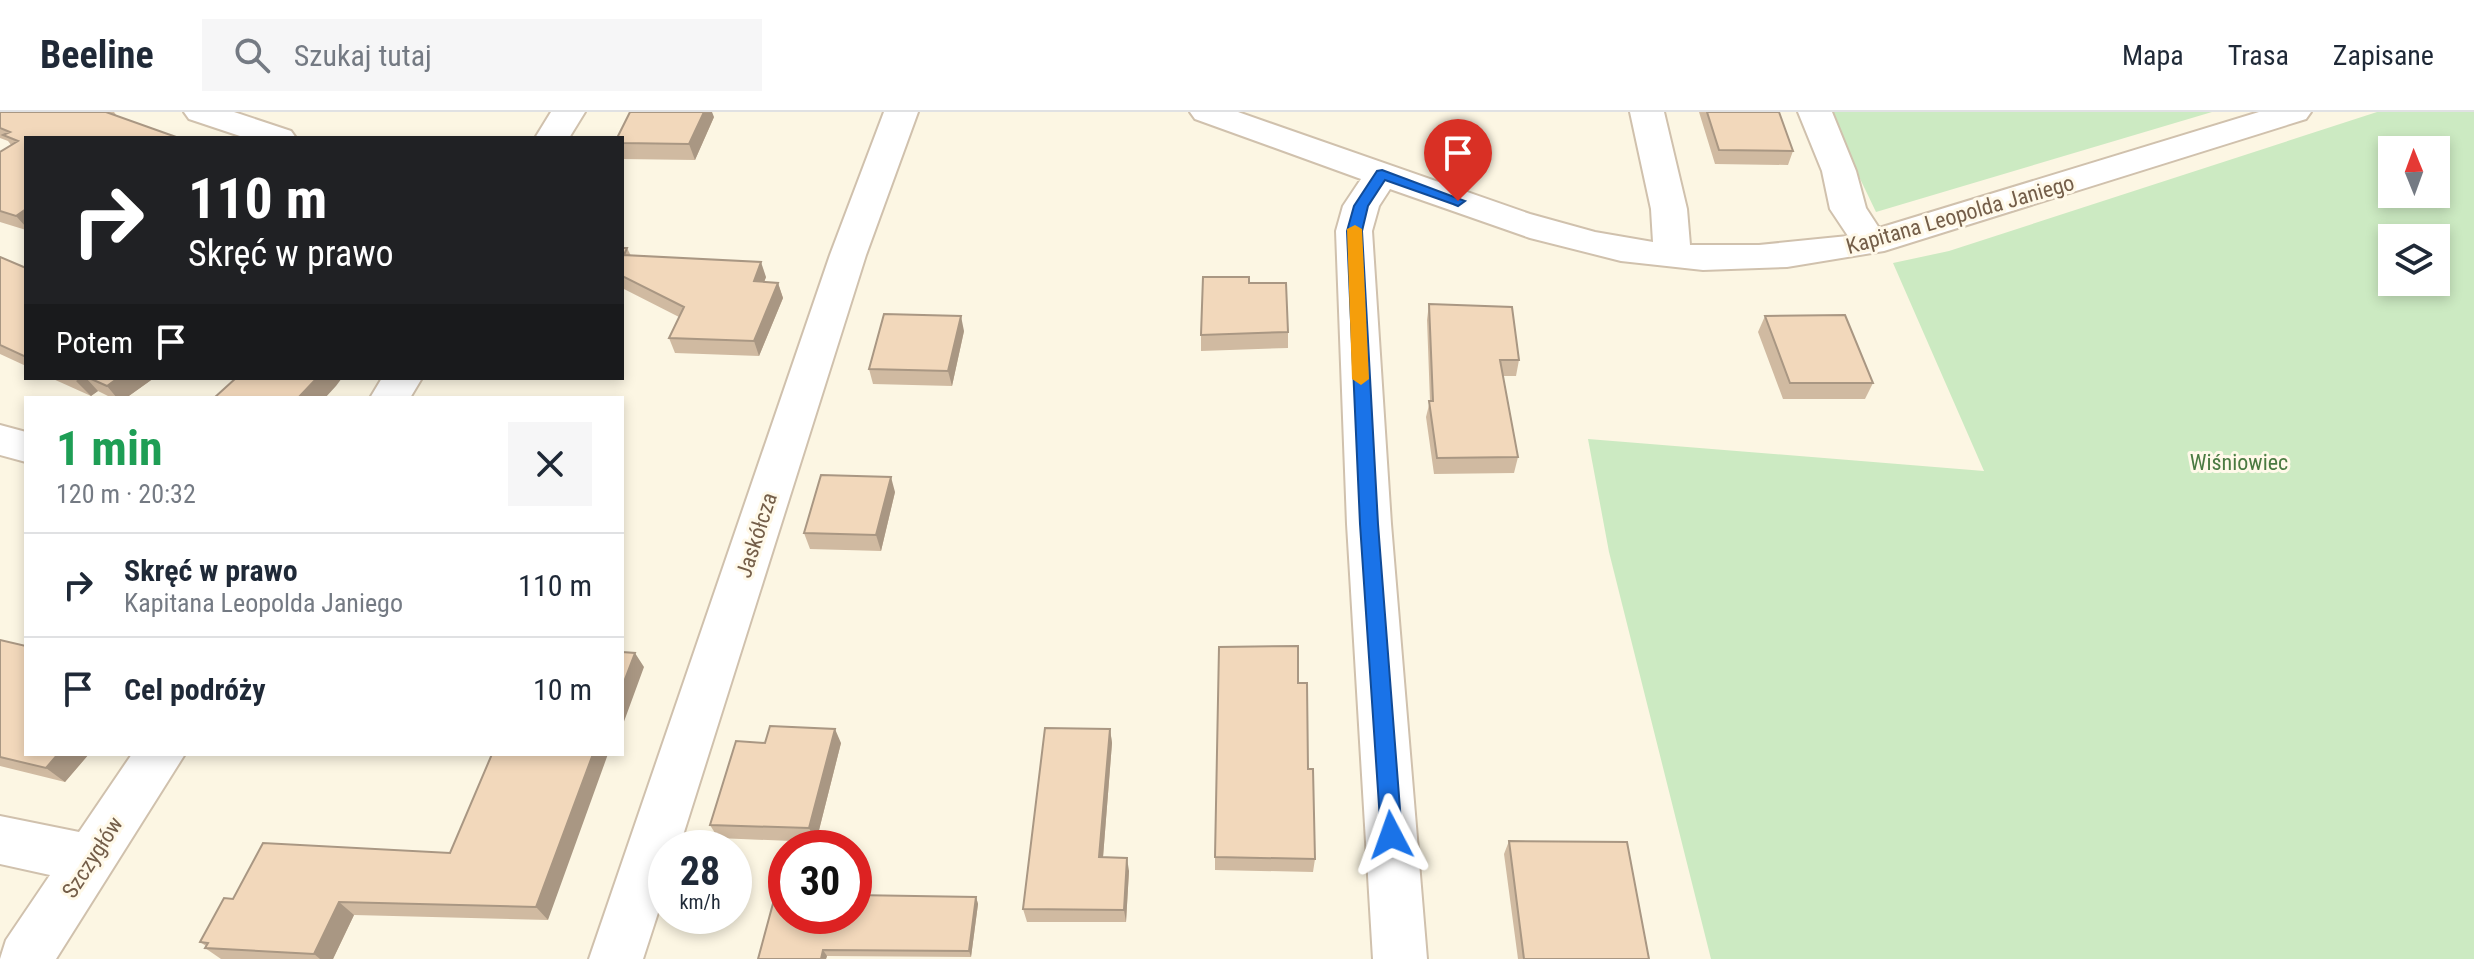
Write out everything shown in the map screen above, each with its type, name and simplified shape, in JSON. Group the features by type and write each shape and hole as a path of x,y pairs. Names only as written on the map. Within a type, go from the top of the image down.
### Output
{"street":[{"path":"201,112 273,136"},
{"path":"553,136 568,112"},
{"name":"Jaskółcza","path":"616,959 848,255 901,112"},
{"name":"Kapitana Leopolda Janiego","path":"1207,112 1549,230 1619,249 1672,256 1767,258 1871,243 2294,112"},
{"path":"1647,112 1669,209 1672,256"},
{"path":"1815,112 1839,171 1848,209 1871,243"},
{"path":"1382,174 1361,206 1354,231 1369,524 1400,959"},
{"path":"0,440 24,446"},
{"name":"Szczygłów","path":"25,959 159,756"},
{"path":"0,840 90,859"}],"green space":[{"path":"1828,112 2212,112 1876,212"},
{"name":"Wiśniowiec","path":"2377,112 2474,112 2474,959 1711,959 1609,552 1588,439 1984,471 1893,263 1949,251"}],"building":[{"path":"0,112 106,112 173,136 24,136 24,210 16,216 0,211 0,152 18,141 3,135 10,132 0,128"},
{"path":"630,112 704,112 689,144 624,143 624,136 618,136"},
{"path":"1707,112 1779,112 1793,151 1719,150"},
{"path":"624,255 761,262 754,281 778,283 754,341 669,338 684,307 624,277"},
{"path":"0,257 24,267 24,356 0,345"},
{"path":"1203,277 1249,277 1249,283 1286,283 1288,332 1201,335"},
{"path":"1429,304 1512,307 1519,360 1500,360 1518,457 1437,458 1429,401 1433,401"},
{"path":"884,314 961,316 948,371 869,369"},
{"path":"1845,315 1873,383 1790,383 1765,316"},
{"path":"94,380 115,380 107,386"},
{"path":"234,380 315,380 300,396 216,396"},
{"path":"821,475 891,477 876,535 804,533"},
{"path":"0,640 24,646 24,756 56,756 46,768 0,757"},
{"path":"1298,646 1298,683 1307,683 1308,769 1313,769 1315,859 1215,857 1219,647"},
{"path":"624,652 635,653 624,682"},
{"path":"770,726 835,729 809,828 710,825 736,741 765,743"},
{"path":"1045,728 1110,729 1099,857 1127,858 1124,910 1023,909"},
{"path":"491,756 592,756 536,907 339,902 314,954 205,948 208,943 200,942 224,898 233,899 263,843 450,853"},
{"path":"1509,841 1627,842 1649,959 1524,959"},
{"path":"872,895 976,897 969,951 823,950 821,959 758,959 768,922 768,934 872,934"}],"slow traffic":[{"path":"1355,229 1361,379"}],"route":[{"path":"1391,835 1369,524 1354,231 1361,206 1382,174 1458,201"}]}
